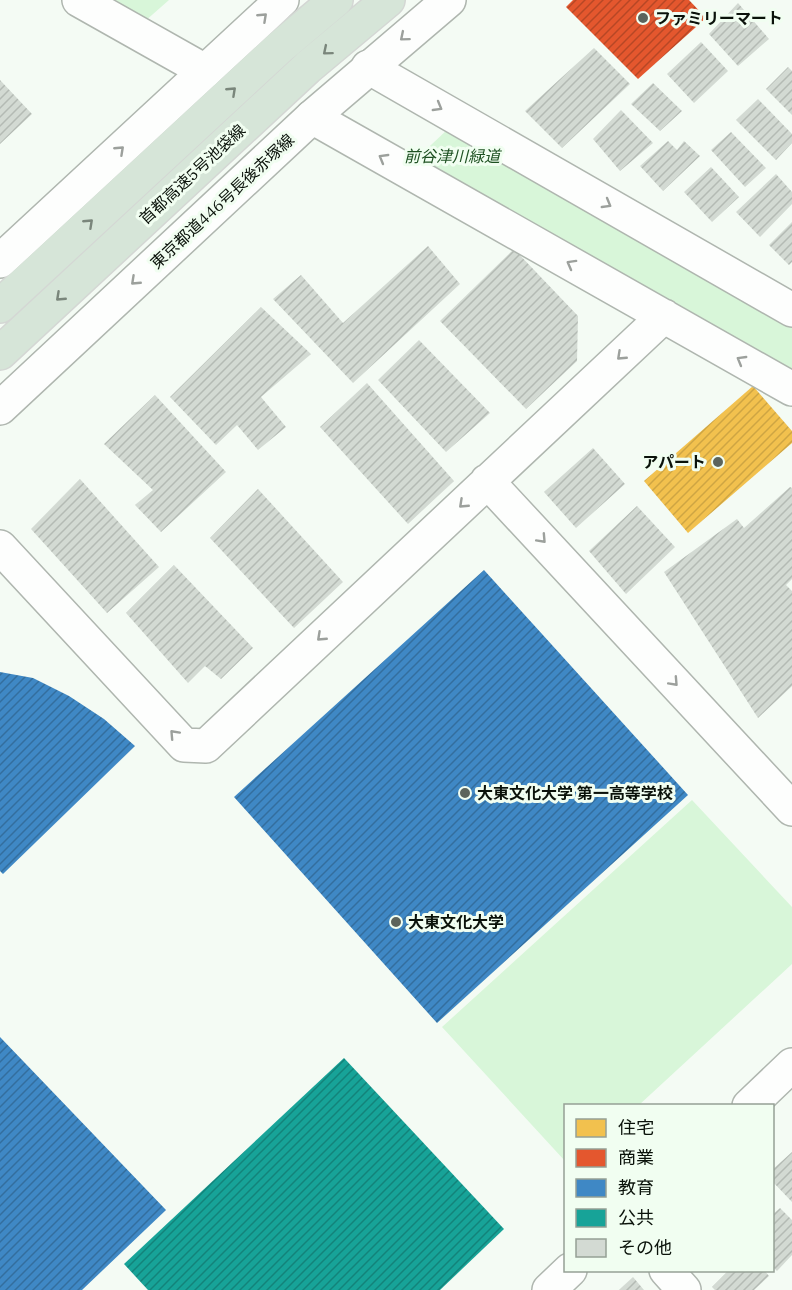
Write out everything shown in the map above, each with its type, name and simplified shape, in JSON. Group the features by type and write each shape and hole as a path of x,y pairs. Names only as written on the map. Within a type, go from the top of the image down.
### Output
{"highway":[{"name":"首都高速5号池袋線","path":"0,306 279,48 336,0"},
{"name":"首都高速5号池袋線","path":"0,353 308,67 388,0"}],"street":[{"path":"79,0 205,71"},
{"path":"0,261 282,0"},
{"name":"東京都道446号長後赤塚線","path":"0,408 312,117 449,0"},
{"path":"368,68 792,310"},
{"path":"312,117 792,389"},
{"path":"0,548 184,745 206,746 664,316"},
{"path":"488,481 792,809"},
{"path":"751,1104 792,1065"},
{"path":"549,1290 568,1272"},
{"path":"668,1272 684,1290"}],"green space":[{"path":"105,0 169,0 144,22"},
{"name":"前谷津川緑道","path":"448,129 792,327 792,375 415,160"},
{"path":"692,800 792,907 792,964 640,1104 564,1104 564,1160 442,1027"}],"building: 住宅":[{"name":"アパート","path":"753,386 792,431 792,443 688,533 644,481"}],"building: 商業":[{"path":"573,0 689,0 706,18 638,79 566,7"}],"building: 教育":[{"path":"484,570 688,795 437,1023 234,797"},
{"path":"0,672 33,678 69,696 104,719 135,746 3,874 0,871"},
{"path":"0,1037 166,1210 82,1290 0,1290"}],"building: 公共":[{"path":"344,1058 504,1229 440,1290 148,1290 124,1264"}],"building: その他":[{"path":"738,3 769,39 738,66 709,34"},
{"path":"701,42 728,71 694,103 667,74"},
{"path":"594,48 630,84 562,148 525,111"},
{"path":"788,67 792,71 792,115 766,89"},
{"path":"0,80 32,114 0,144"},
{"path":"653,83 682,111 660,131 631,104"},
{"path":"758,99 792,134 792,143 776,160 736,120"},
{"path":"621,110 653,143 620,171 593,139"},
{"path":"731,132 766,168 745,187 711,150"},
{"path":"668,141 677,150 684,141 700,156 663,191 640,166"},
{"path":"711,167 739,197 712,222 684,192"},
{"path":"776,174 792,192 792,204 760,237 736,212"},
{"path":"792,222 792,262 789,265 769,245"},
{"path":"428,246 460,284 353,383 273,299 301,275 343,323"},
{"path":"514,249 578,316 577,361 526,409 440,321"},
{"path":"261,307 311,354 261,397 286,427 258,450 237,425 216,445 170,397"},
{"path":"419,340 490,413 446,452 378,380"},
{"path":"367,383 454,481 408,524 320,427"},
{"path":"155,395 226,472 161,532 135,505 153,490 104,444"},
{"path":"593,448 625,484 576,528 544,492"},
{"path":"80,479 159,567 107,613 31,529"},
{"path":"790,487 792,488 792,579 786,585 792,591 792,686 758,718 664,572 737,519 744,528"},
{"path":"258,489 343,582 294,628 210,538"},
{"path":"637,506 675,547 626,594 589,551"},
{"path":"174,565 253,648 221,679 205,666 188,683 126,613"},
{"path":"792,1152 792,1202 774,1183 774,1168"},
{"path":"780,1208 792,1220 792,1255 777,1271 774,1268 774,1213"},
{"path":"727,1272 766,1272 769,1276 754,1290 715,1290 712,1287"},
{"path":"633,1277 644,1290 619,1290"}],"place":[{"name":"ファミリーマート","path":"643,18"},
{"name":"アパート","path":"718,462"},
{"name":"大東文化大学 第一高等学校","path":"465,793"},
{"name":"大東文化大学","path":"396,922"}]}
